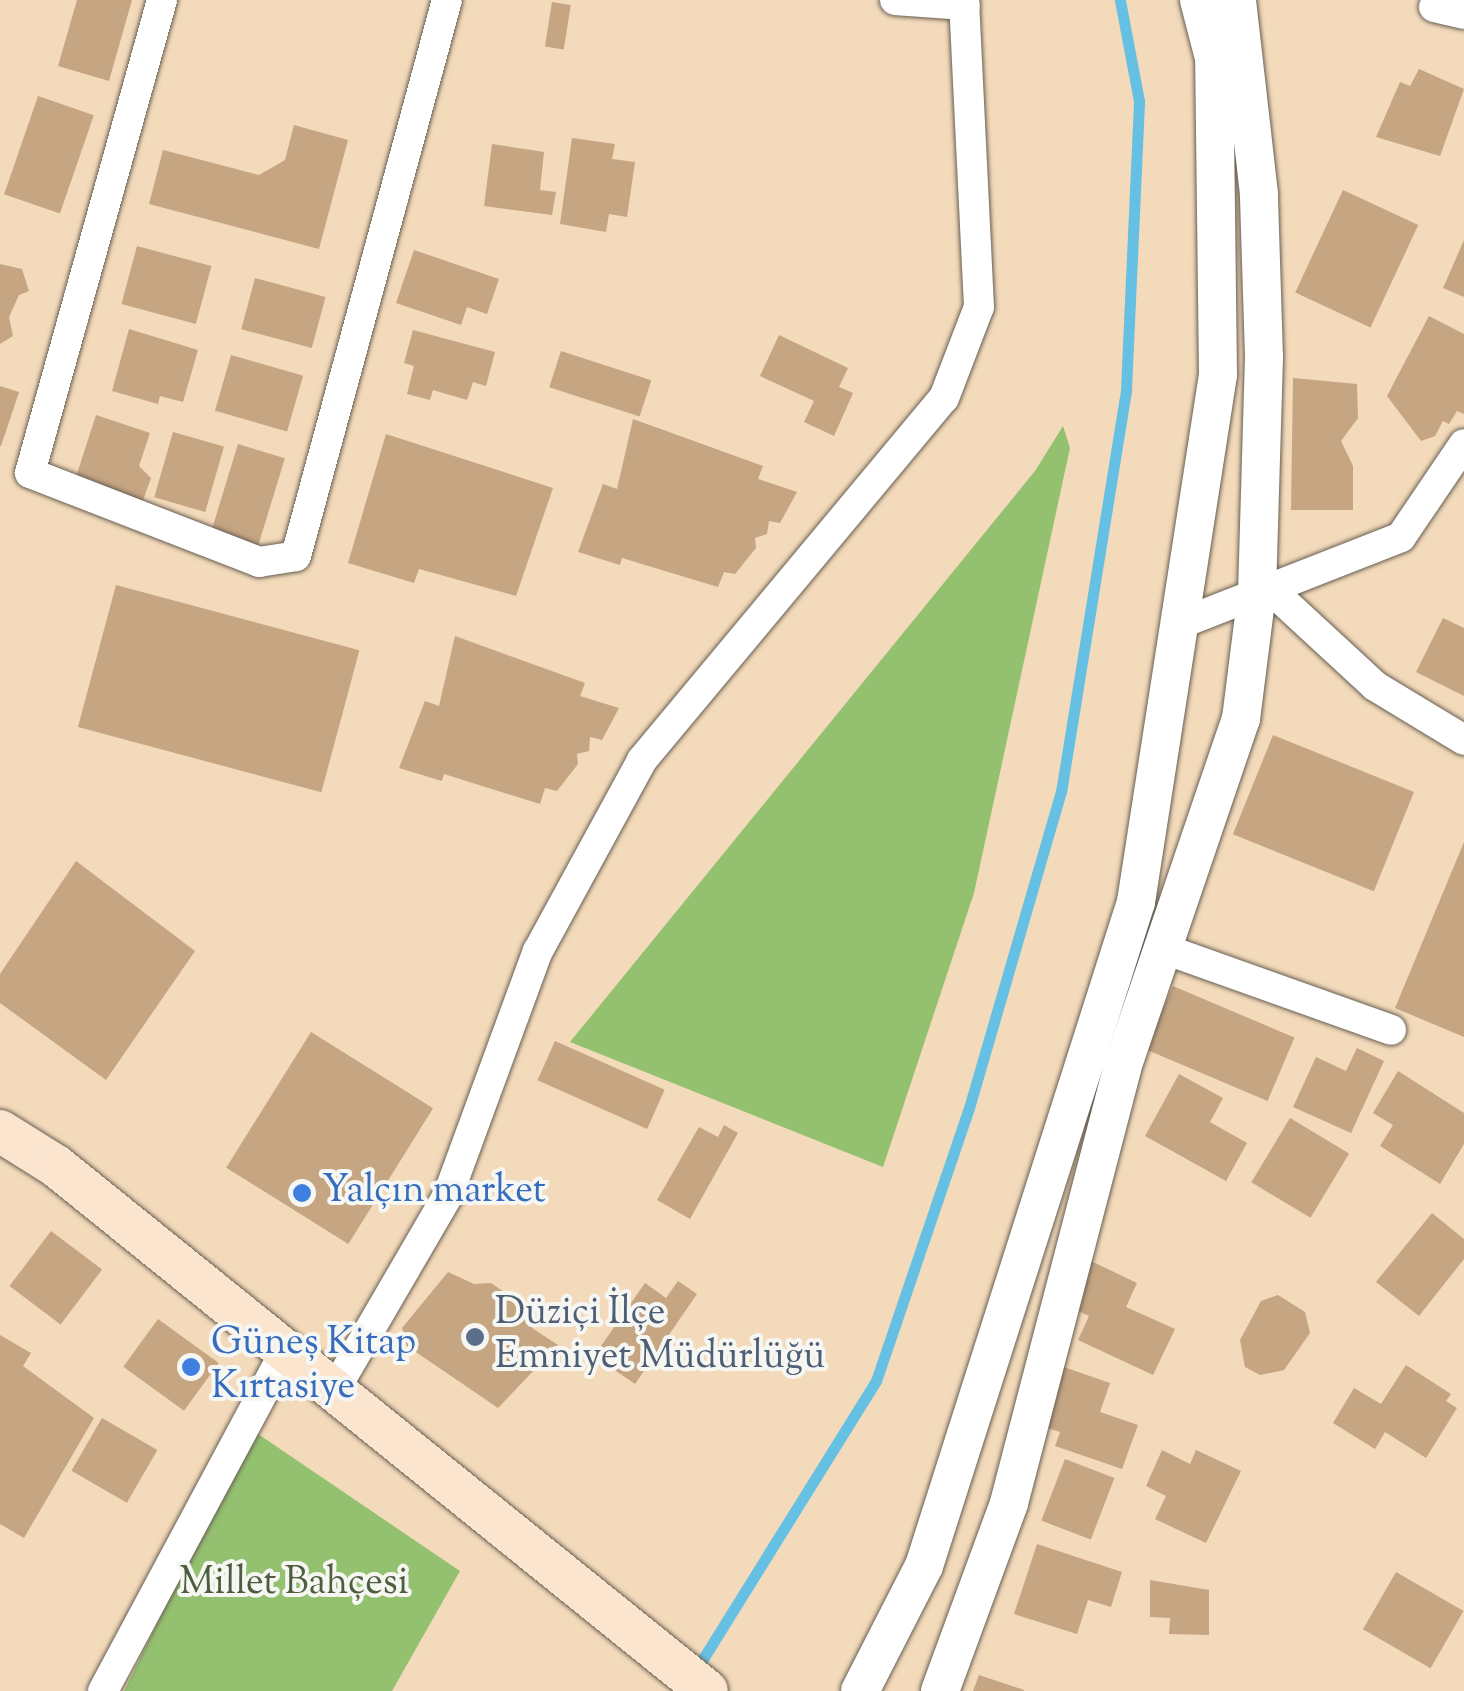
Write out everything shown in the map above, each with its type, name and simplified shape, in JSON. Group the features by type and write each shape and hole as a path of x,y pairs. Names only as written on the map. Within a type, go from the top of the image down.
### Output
{"main road":[{"path":"0,1131 56,1166 707,1691"}],"street":[{"path":"162,0 30,473 259,562 296,556 447,0"},
{"path":"334,1391 448,1195 538,951 642,760 944,398 979,308 965,2 895,0"},
{"path":"860,1691 924,1566 1136,902 1218,375 1214,58 1199,0"},
{"path":"940,1691 1009,1503 1122,1068 1240,719 1263,591 1264,357 1259,212 1237,0"},
{"path":"1434,7 1464,14"},
{"path":"1182,623 1401,537 1464,444"},
{"path":"1263,591 1375,686 1464,740"},
{"path":"1164,949 1391,1030"},
{"path":"103,1691 285,1351"}],"green space":[{"path":"1063,426 1070,448 974,893 883,1167 570,1042 1035,471"},
{"name":"Millet Bahçesi","path":"252,1430 460,1571 392,1691 124,1691"}],"building":[{"path":"77,0 132,0 109,81 58,66"},
{"path":"552,2 571,5 564,49 545,46"},
{"path":"1419,69 1464,89 1440,156 1376,137 1400,82 1410,86"},
{"path":"38,96 94,115 60,214 4,194"},
{"path":"294,125 348,140 319,249 149,204 163,150 259,175 285,160"},
{"path":"572,138 615,144 612,159 635,162 627,217 609,214 606,232 560,224"},
{"path":"492,144 544,152 540,190 556,192 552,215 484,206"},
{"path":"1343,190 1418,225 1370,327 1295,292"},
{"path":"1464,240 1464,297 1443,288"},
{"path":"137,246 211,266 196,324 121,304"},
{"path":"414,250 499,279 487,314 467,307 461,325 396,303"},
{"path":"0,264 22,269 29,291 19,295 9,317 13,336 0,344"},
{"path":"255,278 326,297 312,348 241,329"},
{"path":"1429,316 1464,334 1464,414 1457,411 1449,424 1443,421 1435,436 1421,441 1387,396"},
{"path":"129,329 198,350 183,402 160,396 158,404 112,391"},
{"path":"413,330 495,352 486,386 473,382 467,400 433,390 430,400 407,394 414,366 404,363"},
{"path":"779,335 848,368 839,387 853,393 834,436 804,422 814,401 760,376"},
{"path":"561,351 651,380 640,416 549,387"},
{"path":"231,355 303,376 287,431 215,411"},
{"path":"1293,378 1357,384 1358,418 1341,441 1353,466 1353,510 1291,510"},
{"path":"0,386 19,392 1,446 0,446"},
{"path":"96,415 150,433 139,466 151,478 142,503 75,480"},
{"path":"633,419 763,466 758,479 797,492 780,523 769,521 767,534 755,538 756,548 735,574 724,572 718,587 622,558 620,565 578,552 603,484 617,489"},
{"path":"173,432 224,447 205,512 154,497"},
{"path":"386,434 553,488 516,596 419,569 414,583 348,563"},
{"path":"238,444 285,458 258,545 211,531"},
{"path":"116,585 359,650 321,792 78,727"},
{"path":"1443,618 1464,628 1464,696 1416,672"},
{"path":"455,636 585,683 580,696 619,708 602,740 590,737 589,751 577,754 578,764 557,791 545,788 540,804 444,774 442,781 399,768 425,701 439,706"},
{"path":"1273,735 1414,792 1374,891 1233,834"},
{"path":"1464,842 1464,1037 1395,1008"},
{"path":"76,861 195,951 106,1080 0,1003 0,974"},
{"path":"1173,986 1295,1038 1268,1101 1146,1050"},
{"path":"311,1032 433,1108 348,1244 226,1168"},
{"path":"555,1041 665,1090 647,1129 538,1080"},
{"path":"1357,1048 1384,1061 1351,1133 1293,1107 1316,1057 1346,1071"},
{"path":"1398,1071 1464,1113 1464,1144 1440,1184 1380,1146 1393,1125 1373,1113"},
{"path":"1179,1074 1223,1098 1210,1122 1247,1143 1226,1181 1145,1136"},
{"path":"1290,1118 1349,1154 1311,1218 1251,1182"},
{"path":"724,1125 738,1133 690,1219 657,1200 699,1127 718,1137"},
{"path":"1432,1213 1464,1239 1464,1259 1419,1316 1376,1282"},
{"path":"51,1231 102,1270 61,1325 9,1286"},
{"path":"1091,1261 1137,1283 1126,1307 1175,1329 1153,1375 1078,1340 1089,1316 1070,1307"},
{"name":"Düziçi İlçe Emniyet Müdürlüğü","path":"448,1272 474,1284 491,1283 532,1311 532,1328 558,1345 498,1408 407,1346 402,1328"},
{"path":"678,1281 697,1294 635,1384 594,1356 645,1283 666,1298"},
{"path":"1278,1295 1305,1312 1310,1333 1284,1370 1260,1375 1245,1367 1240,1340 1261,1301"},
{"path":"158,1319 219,1363 184,1411 123,1367"},
{"path":"0,1335 31,1353 23,1366 94,1418 24,1538 0,1524"},
{"path":"1406,1365 1451,1394 1446,1401 1457,1408 1426,1458 1385,1432 1375,1449 1333,1423 1354,1388 1381,1404"},
{"path":"1061,1366 1110,1383 1100,1412 1138,1425 1122,1469 1055,1446 1060,1432 1041,1426"},
{"path":"102,1418 157,1450 127,1503 72,1471"},
{"path":"1162,1450 1190,1464 1196,1450 1241,1471 1206,1543 1155,1519 1166,1496 1146,1486"},
{"path":"1065,1459 1114,1478 1091,1540 1041,1521"},
{"path":"1037,1544 1122,1572 1111,1607 1088,1600 1077,1634 1014,1614"},
{"path":"1396,1572 1464,1611 1431,1668 1363,1629"},
{"path":"1150,1580 1209,1590 1209,1635 1169,1634 1170,1618 1150,1617"},
{"path":"979,1675 1024,1690 1024,1691 973,1691"}],"waterway":[{"path":"696,1670 876,1381 969,1108 1061,792 1126,389 1139,101 1120,0"}],"place":[{"name":"Yalçın market","path":"302,1193"},
{"name":"Düziçi İlçe Emniyet Müdürlüğü","path":"475,1337"},
{"name":"Güneş Kitap Kırtasiye","path":"191,1367"}]}
